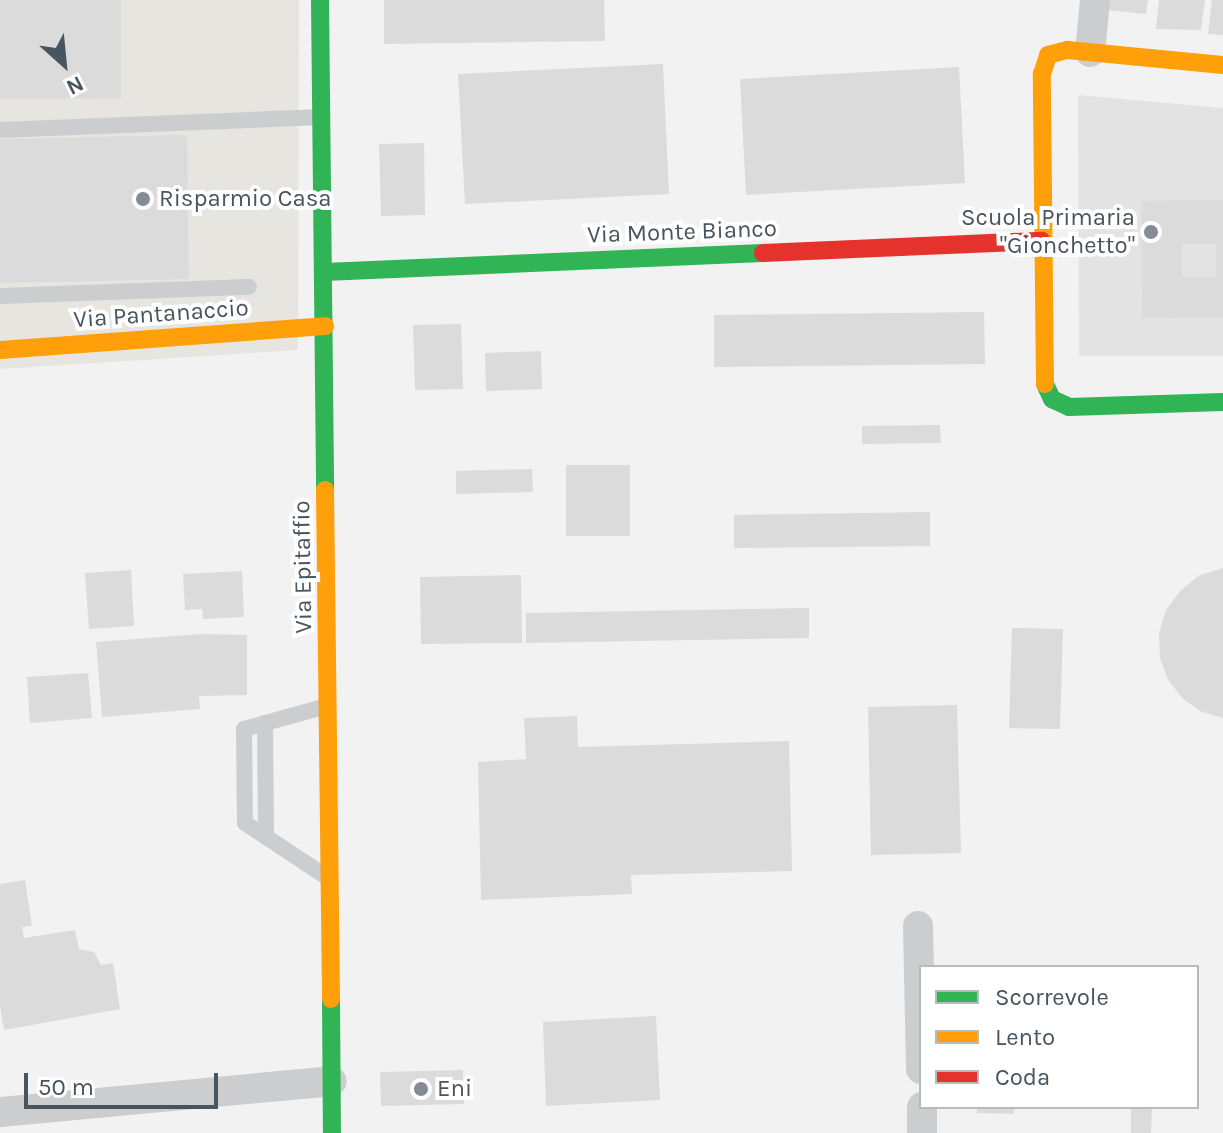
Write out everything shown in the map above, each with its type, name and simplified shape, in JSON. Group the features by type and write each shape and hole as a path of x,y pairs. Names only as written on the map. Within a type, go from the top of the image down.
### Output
{"street":[{"name":"Via Epitaffio","path":"320,0 332,1133"},
{"path":"1090,52 1095,0"},
{"path":"1223,65 1067,50 1048,55 1042,74 1044,381 1052,399 1069,407 1223,402"},
{"name":"Via Monte Bianco","path":"325,272 1042,241"},
{"name":"Via Pantanaccio","path":"0,350 325,326"},
{"path":"918,926 919,974"},
{"path":"0,1112 332,1081"},
{"path":"922,1109 922,1133"}],"lane":[{"path":"0,130 322,117"},
{"path":"0,296 249,287"},
{"path":"329,705 265,723 266,837 330,880"}],"shaded area":[{"path":"0,0 299,0 298,350 0,369"},
{"name":"Scuola Primaria \"Gionchetto\"","path":"1078,95 1223,108 1223,356 1079,356"}],"building":[{"path":"0,0 121,0 121,98 0,99"},
{"path":"384,0 604,0 605,41 384,44"},
{"path":"1109,0 1148,0 1146,14 1108,10"},
{"path":"1159,0 1205,0 1201,30 1156,29"},
{"path":"1212,0 1223,0 1223,35 1208,34"},
{"path":"663,64 669,194 465,204 458,74"},
{"path":"959,67 965,183 746,195 740,79"},
{"path":"187,135 189,279 0,283 0,139"},
{"path":"424,143 425,215 381,216 379,144"},
{"path":"1223,200 1223,317 1142,318 1141,201","holes":["1182,244 1216,244 1216,277 1182,277"]},
{"path":"984,312 985,364 714,367 714,315"},
{"path":"461,324 463,389 415,390 413,325"},
{"path":"541,351 542,389 486,391 485,353"},
{"path":"940,425 941,443 862,444 862,426"},
{"path":"566,465 630,465 630,536 566,536"},
{"path":"532,469 533,492 456,494 456,471"},
{"path":"930,512 930,546 734,548 734,515"},
{"path":"1223,568 1223,718 1202,712 1183,699 1168,680 1160,658 1159,633 1166,610 1181,590 1200,575"},
{"path":"131,570 134,626 89,629 85,573"},
{"path":"242,571 244,617 203,619 202,609 185,610 183,574"},
{"path":"521,575 522,643 421,644 420,577"},
{"path":"809,608 809,638 526,643 526,613"},
{"path":"1012,628 1063,629 1060,729 1009,728"},
{"path":"201,634 247,635 247,695 199,696 200,709 102,717 96,642"},
{"path":"88,673 92,718 30,723 27,677"},
{"path":"957,705 961,853 871,855 868,707"},
{"path":"577,716 578,747 789,741 792,871 631,875 632,894 481,900 478,762 526,759 524,718"},
{"path":"25,880 32,926 22,927 24,938 75,930 79,949 94,952 101,965 113,963 120,1009 4,1030 0,1006 0,884"},
{"path":"656,1016 660,1100 546,1106 543,1022"},
{"path":"463,1070 464,1104 381,1106 380,1072"},
{"path":"977,1109 1014,1109 1014,1114 977,1113"},
{"path":"1131,1109 1152,1109 1151,1133 1131,1133"}],"traffic: fast":[{"path":"320,0 325,490"},
{"path":"325,272 763,253"},
{"path":"1045,384 1052,399 1069,407 1223,402"},
{"path":"331,999 332,1133"}],"traffic: slow":[{"path":"1045,384 1042,74 1048,55 1067,50 1223,65"},
{"path":"0,350 325,326"},
{"path":"325,490 331,999"}],"traffic: jam":[{"path":"763,253 1042,241"}],"place":[{"name":"Risparmio Casa","path":"143,199"},
{"name":"Scuola Primaria \"Gionchetto\"","path":"1151,232"},
{"name":"Eni","path":"421,1089"}]}
